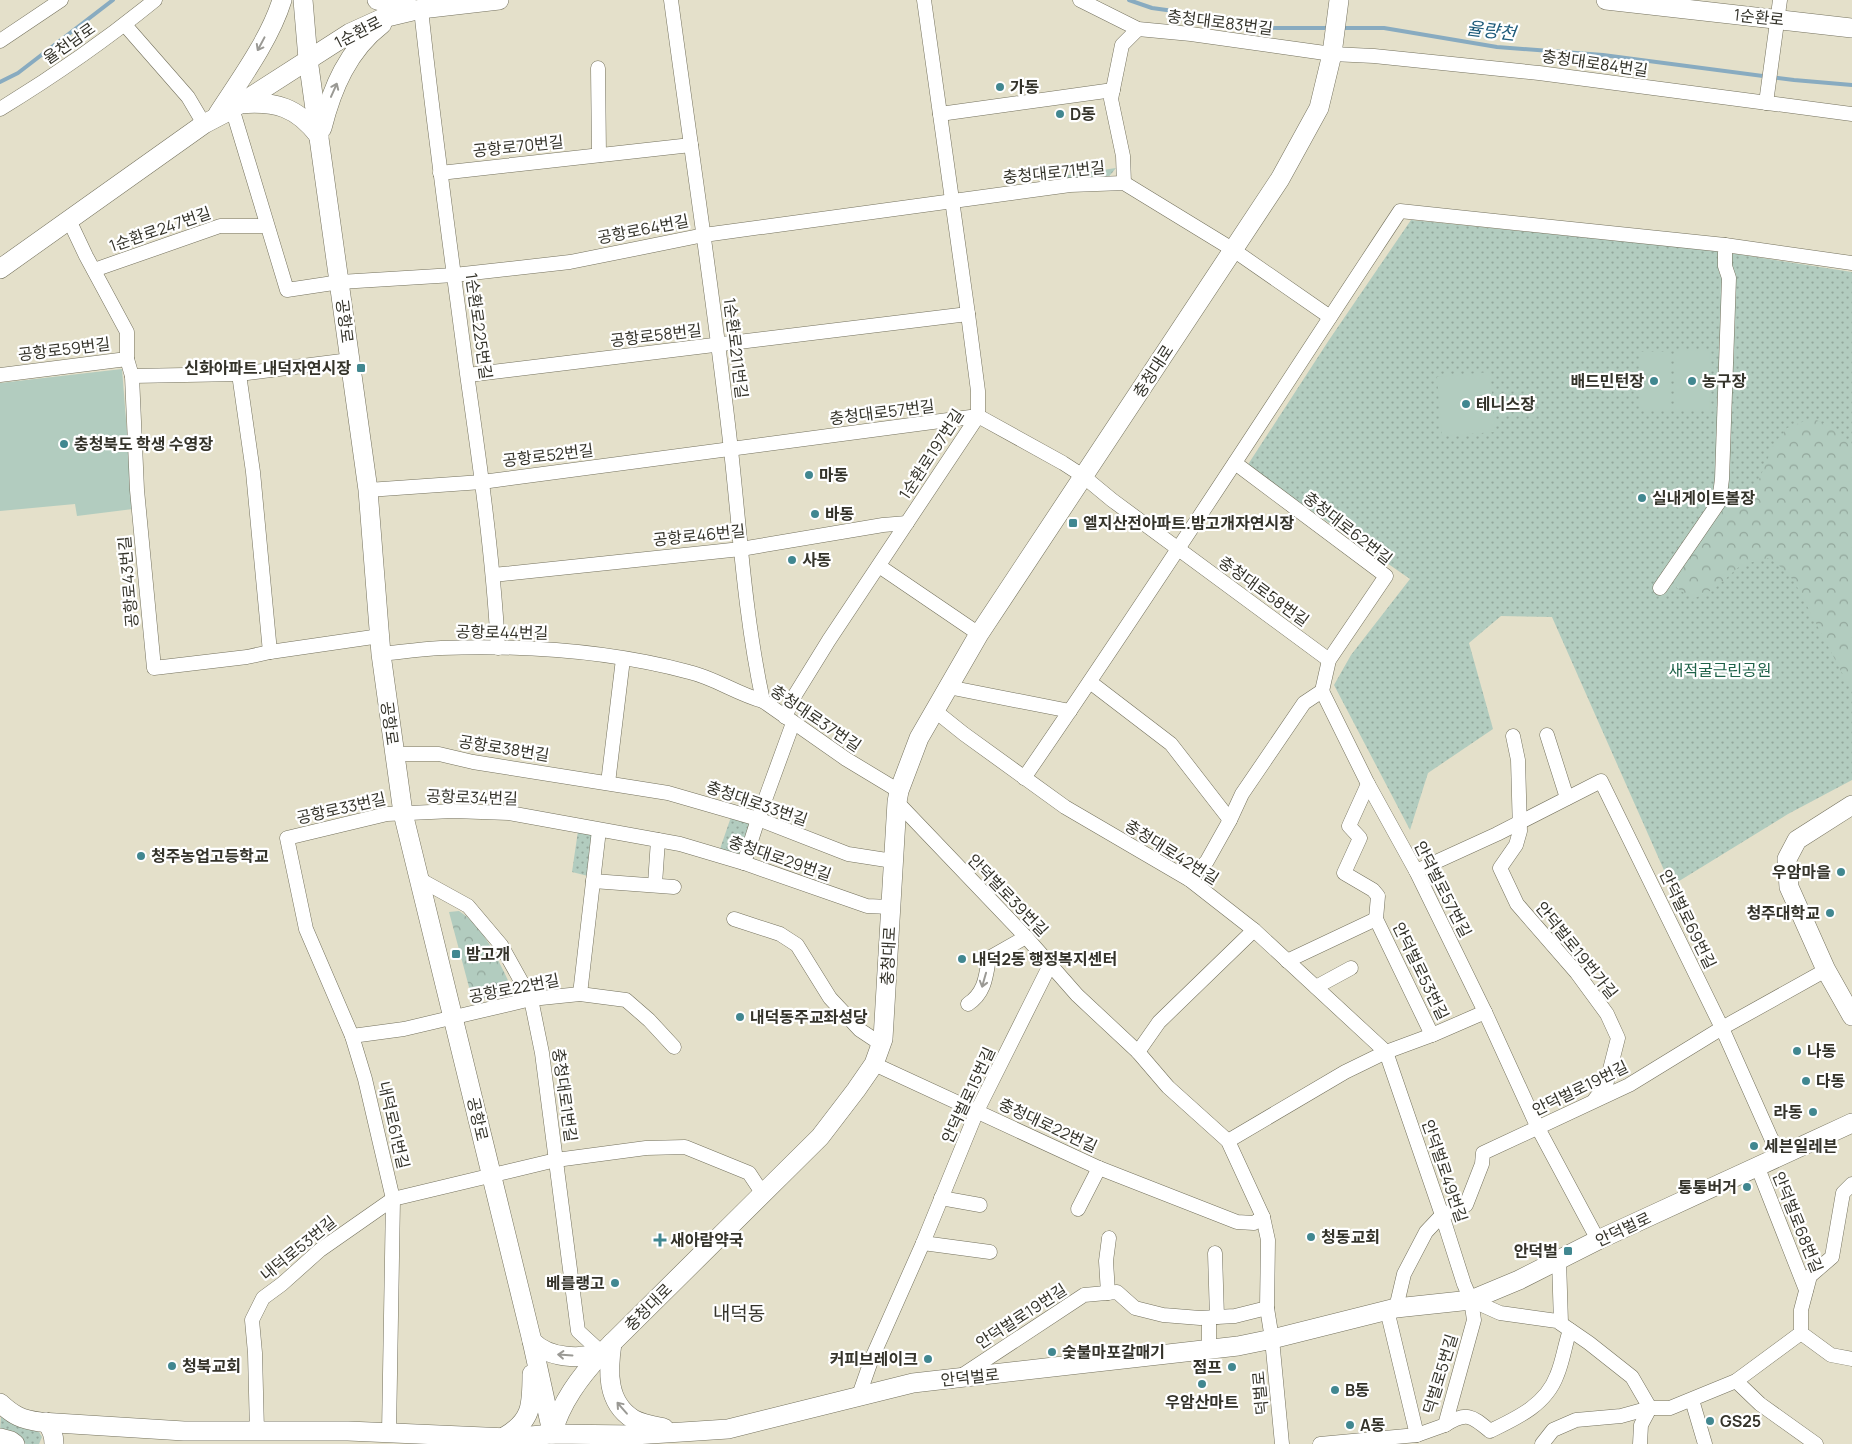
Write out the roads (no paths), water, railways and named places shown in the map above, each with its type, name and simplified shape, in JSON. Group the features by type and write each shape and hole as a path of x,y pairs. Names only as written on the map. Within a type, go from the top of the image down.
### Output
{"street":[{"path":"0,41 61,0"},
{"name":"율천남로","path":"0,109 45,82 125,25 155,0"},
{"path":"125,25 210,121 248,69 278,13 282,0"},
{"name":"공항로","path":"303,0 308,59 368,490 380,645 403,813 532,1340 553,1439"},
{"path":"377,0 418,10"},
{"name":"1순환로","path":"0,269 210,121 366,25 383,18 418,10 499,0"},
{"name":"1순환로211번길","path":"671,0 718,345 752,642 763,701"},
{"name":"1순환로197번길","path":"744,863 800,687 978,416 978,392 968,314 924,0"},
{"name":"충청대로83번길","path":"1080,0 1138,29 1332,49"},
{"name":"충청대로","path":"553,1439 556,1420 580,1378 607,1348 820,1137 874,1064 881,1044 885,1010 898,797 919,738 979,634 1232,249 1280,180 1319,108 1340,0"},
{"name":"1순환로","path":"1608,0 1852,28"},
{"path":"1766,103 1780,0"},
{"path":"319,136 334,88 352,55 385,22 418,10"},
{"name":"1순환로225번길","path":"418,10 482,482 493,575 498,648"},
{"path":"1124,183 1123,156 1112,99 1122,45 1138,29"},
{"name":"충청대로84번길","path":"1332,49 1374,56 1539,73 1852,114"},
{"path":"598,68 599,155"},
{"path":"940,114 1113,90"},
{"path":"319,136 309,123 284,107 266,103 236,106 267,226 287,290 340,282"},
{"name":"공항로70번길","path":"440,173 691,145"},
{"name":"충청대로71번길","path":"952,201 1070,185 1124,183 1232,249 1330,317"},
{"name":"공항로64번길","path":"340,282 454,275 570,262 704,235 952,201"},
{"path":"1024,778 1236,463 1400,211 1725,244 1852,263"},
{"name":"1순환로247번길","path":"69,220 111,305 127,332 127,359"},
{"name":"1순환로247번길","path":"94,270 220,226 267,226"},
{"path":"1660,588 1719,502 1722,478 1728,330 1729,278 1725,266 1725,244"},
{"name":"공항로58번길","path":"468,375 968,314"},
{"name":"공항로59번길","path":"0,375 127,359 132,376"},
{"path":"132,376 239,374 350,360"},
{"path":"239,374 253,476 270,652"},
{"name":"공항로43번길","path":"132,376 137,490 154,668 246,657 270,652 380,645"},
{"path":"978,416 1083,476"},
{"name":"충청대로57번길","path":"731,450 978,416"},
{"name":"공항로52번길","path":"368,490 482,482 731,450"},
{"name":"충청대로62번길","path":"1236,463 1386,576 1329,660 1322,692"},
{"name":"충청대로58번길","path":"1083,476 1178,550 1329,660"},
{"name":"공항로46번길","path":"493,575 741,549 883,525 908,523"},
{"path":"880,566 979,634"},
{"name":"공항로44번길","path":"380,645 568,651 622,659"},
{"path":"608,783 622,659"},
{"name":"충청대로37번길","path":"622,659 691,672 748,697 763,701 898,797"},
{"path":"1090,682 1171,744 1230,820"},
{"path":"948,687 1070,711"},
{"path":"1190,880 1207,861 1242,794 1304,703 1322,692"},
{"name":"안덕벌로57번길","path":"1322,692 1368,784 1416,871 1485,1012 1538,1128 1598,1240"},
{"name":"충청대로42번길","path":"934,710 1064,807 1190,880 1254,930 1386,1052"},
{"path":"1546,735 1567,798"},
{"path":"1513,736 1518,760 1519,822"},
{"name":"공항로38번길","path":"394,754 439,754 486,764 608,783"},
{"name":"안덕벌로69번길","path":"1416,871 1497,834 1601,781 1722,1028 1771,1138 1782,1157"},
{"name":"충청대로33번길","path":"608,783 668,793 758,819 848,854 893,861"},
{"name":"안덕벌로53번길","path":"1368,784 1349,826 1360,838 1344,873 1373,890 1378,896 1376,919 1432,1035"},
{"name":"안덕벌로39번길","path":"898,797 1078,995 1138,1052 1168,1087 1228,1141 1263,1217 1268,1240 1267,1308 1272,1339"},
{"path":"1852,805 1798,840 1787,859 1789,887 1826,970 1852,1016"},
{"name":"공항로34번길","path":"403,813 453,811 509,813 599,830"},
{"name":"공항로33번길","path":"286,838 388,814 403,813"},
{"name":"안덕벌로19번가길","path":"1519,822 1520,831 1516,845 1500,868 1506,884 1517,904 1577,973 1607,1014 1618,1038 1606,1085 1592,1103"},
{"name":"충청대로29번길","path":"599,830 680,844 744,863 867,906 890,907"},
{"name":"공항로22번길","path":"580,994 599,830"},
{"name":"내덕로61번길","path":"286,838 306,929 352,1036 365,1079 393,1200 389,1433"},
{"path":"655,884 658,840"},
{"name":"충청대로1번길","path":"419,879 468,906 501,945 531,999 542,1053 578,1331 607,1348"},
{"path":"593,881 655,884 674,887"},
{"path":"734,919 780,934 797,945 830,998 860,1030 881,1044"},
{"path":"1287,961 1376,919"},
{"path":"1138,1052 1159,1022 1254,930"},
{"path":"968,1004 975,999 985,985 989,958 1026,938"},
{"name":"안덕벌로15번길","path":"858,1398 872,1358 924,1243 977,1111 1050,965"},
{"path":"1316,987 1351,968"},
{"name":"안덕벌로19번길","path":"1392,1309 1403,1278 1426,1232 1442,1215 1466,1206 1482,1164 1482,1153 1629,1085 1722,1028 1826,970"},
{"name":"공항로22번길","path":"352,1036 404,1029 531,999 580,994 626,1000 649,1020 674,1047"},
{"path":"1228,1141 1328,1082 1386,1052 1485,1012"},
{"name":"안덕벌로49번길","path":"1386,1052 1471,1300"},
{"name":"충청대로22번길","path":"874,1064 1099,1168 1237,1222 1254,1223 1263,1217"},
{"name":"안덕벌로","path":"0,1403 13,1414 51,1434 99,1424 111,1427 184,1431 348,1431 553,1439 728,1429 913,1383 1209,1349 1272,1339 1392,1309 1471,1300 1519,1280 1598,1240 1782,1157 1852,1123"},
{"path":"393,1200 556,1160 646,1148 685,1147 749,1173 763,1194"},
{"name":"충청대로22번길","path":"1078,1209 1099,1168"},
{"name":"안덕벌로68번길","path":"1758,1168 1806,1290"},
{"path":"1801,1333 1800,1310 1810,1276 1832,1257 1843,1193 1852,1184"},
{"path":"941,1198 980,1205"},
{"name":"내덕로53번길","path":"257,1431 255,1353 252,1320 263,1298 282,1284 320,1250 393,1200"},
{"path":"1109,1238 1106,1262 1108,1293 1117,1292 1134,1308 1163,1315 1213,1318 1235,1316 1267,1308"},
{"path":"924,1243 990,1252"},
{"path":"1209,1349 1213,1318 1215,1253"},
{"path":"1445,1425 1458,1416 1474,1418 1490,1431 1520,1417 1543,1398 1557,1376 1565,1326 1559,1260"},
{"name":"안덕벌로19번길","path":"957,1379 1084,1295 1108,1293"},
{"path":"1471,1300 1500,1313 1557,1320 1632,1377 1650,1408"},
{"name":"덕벌로5번길","path":"1320,1444 1417,1435 1445,1425 1474,1320 1471,1300"},
{"path":"1392,1309 1417,1435"},
{"path":"1801,1333 1831,1355 1852,1359"},
{"path":"1542,1444 1553,1430 1576,1420 1621,1416 1650,1408 1670,1408 1692,1400 1736,1381 1801,1333"},
{"name":"덕벌로","path":"1272,1339 1282,1444"},
{"path":"532,1340 538,1347 554,1354 585,1355 607,1348 609,1383 619,1406 632,1419 682,1432"},
{"path":"504,1437 523,1423 529,1409 532,1394 532,1340"},
{"path":"1736,1381 1760,1404 1816,1444"},
{"path":"1692,1400 1705,1444"},
{"path":"1640,1444 1641,1425 1650,1408"},
{"path":"656,1444 682,1432"},
{"path":"0,1438 15,1444"}],"waterway":[{"name":"율량천","path":"0,82 18,73 113,0"},
{"name":"율량천","path":"1129,0 1152,8 1224,18 1271,28 1331,28"},
{"name":"율량천","path":"1340,28 1384,28 1497,47 1603,55 1794,80 1852,85"}],"place":[{"name":"가동","path":"1000,87"},
{"name":"D동","path":"1060,114"},
{"name":"신화아파트.내덕자연시장","path":"361,368"},
{"name":"배드민턴장","path":"1654,381"},
{"name":"농구장","path":"1692,381"},
{"name":"테니스장","path":"1466,404"},
{"name":"충청북도 학생 수영장","path":"64,444"},
{"name":"마동","path":"809,475"},
{"name":"실내게이트볼장","path":"1642,498"},
{"name":"바동","path":"815,514"},
{"name":"엘지산전아파트.밤고개자연시장","path":"1073,523"},
{"name":"사동","path":"792,560"},
{"name":"청주농업고등학교","path":"141,856"},
{"name":"우암마을","path":"1841,872"},
{"name":"청주대학교","path":"1830,913"},
{"name":"밤고개","path":"456,954"},
{"name":"내덕2동 행정복지센터","path":"962,959"},
{"name":"내덕동주교좌성당","path":"740,1017"},
{"name":"나동","path":"1797,1051"},
{"name":"다동","path":"1806,1081"},
{"name":"라동","path":"1813,1112"},
{"name":"세븐일레븐","path":"1754,1146"},
{"name":"통통버거","path":"1747,1187"},
{"name":"청동교회","path":"1311,1237"},
{"name":"새아람약국","path":"660,1240"},
{"name":"안덕벌","path":"1568,1251"},
{"name":"베를랭고","path":"615,1283"},
{"name":"숯불마포갈매기","path":"1052,1352"},
{"name":"커피브레이크","path":"928,1359"},
{"name":"청북교회","path":"172,1366"},
{"name":"점프","path":"1232,1367"},
{"name":"우암산마트","path":"1202,1384"},
{"name":"B동","path":"1335,1390"},
{"name":"GS25","path":"1710,1421"},
{"name":"A동","path":"1350,1425"}],"district":[{"name":"내덕동","path":"739,1313"}],"park label":[{"name":"새적굴근린공원","path":"1720,670"}]}
